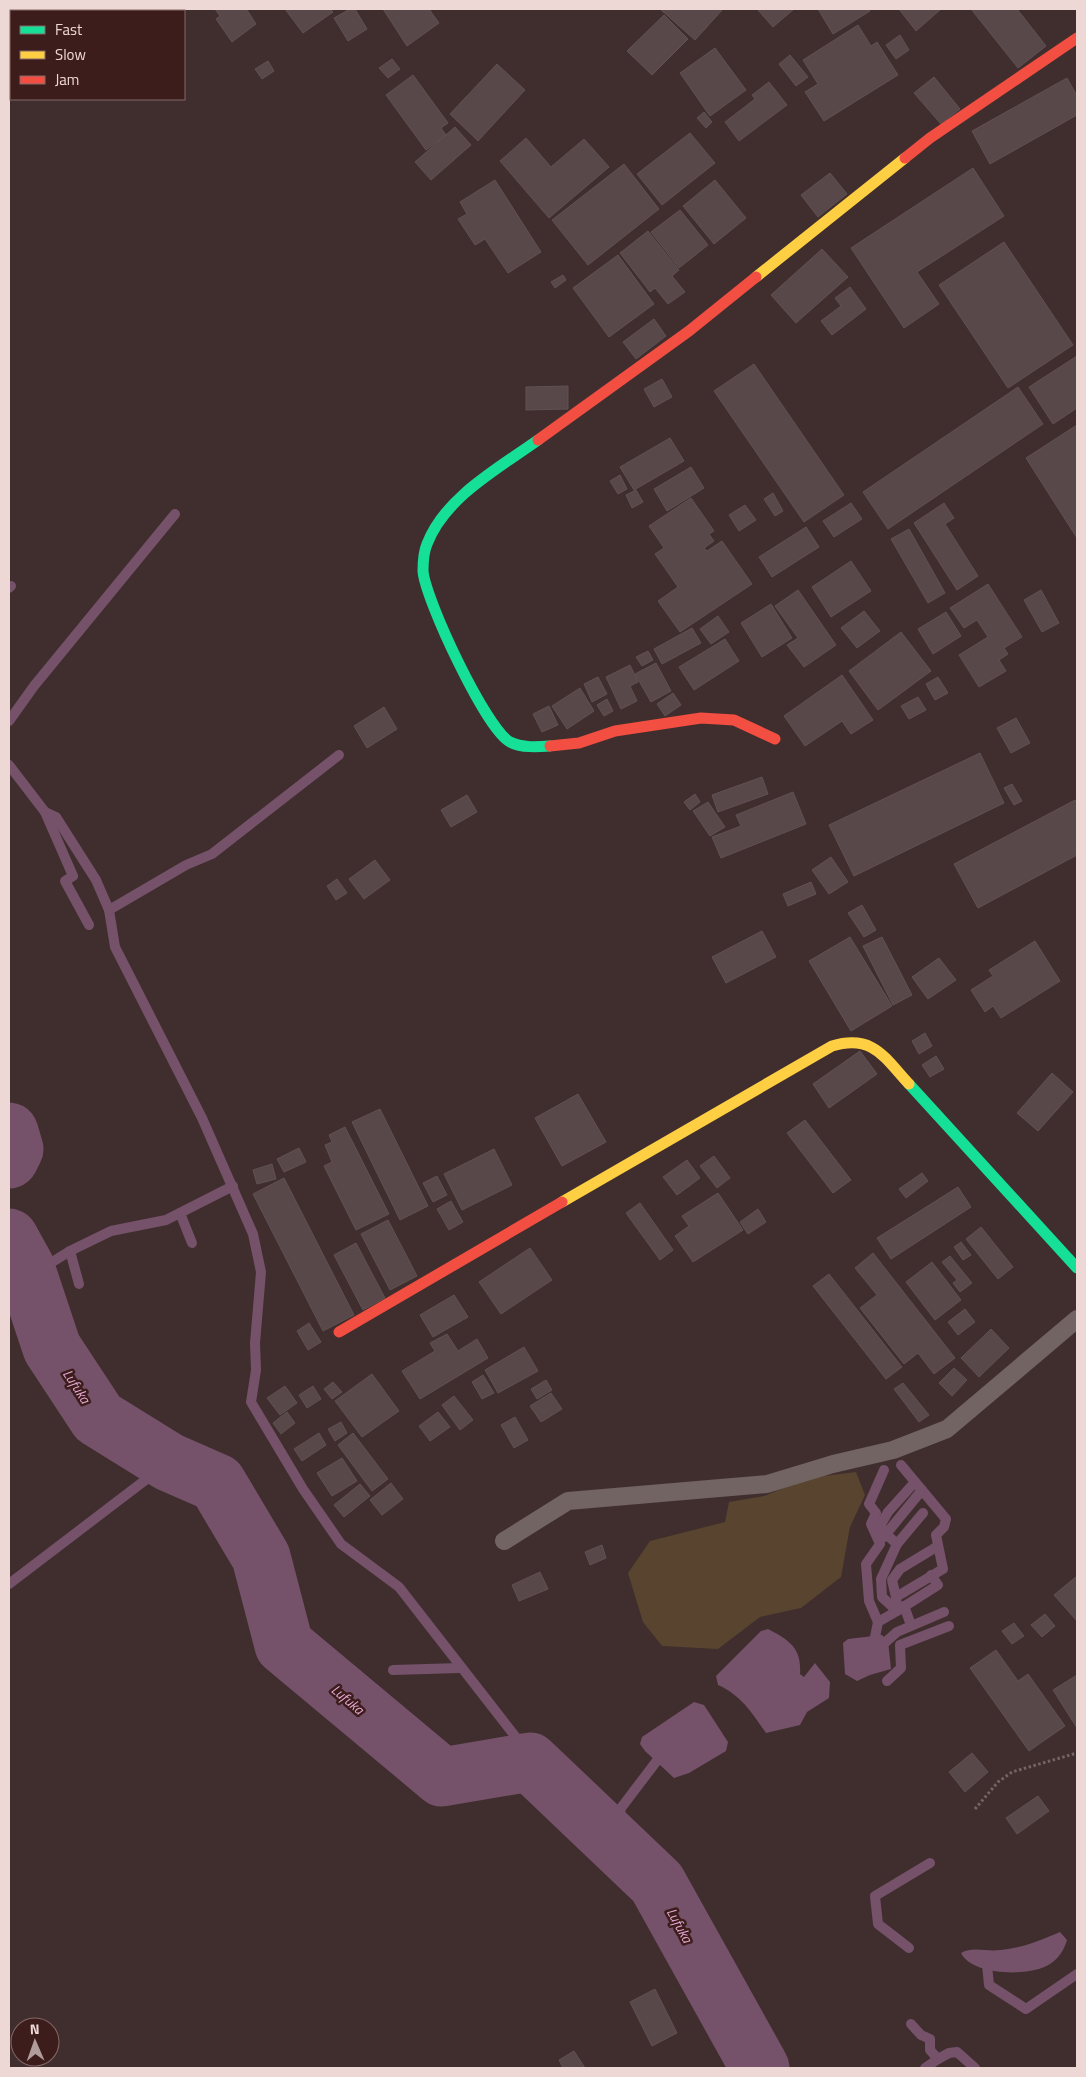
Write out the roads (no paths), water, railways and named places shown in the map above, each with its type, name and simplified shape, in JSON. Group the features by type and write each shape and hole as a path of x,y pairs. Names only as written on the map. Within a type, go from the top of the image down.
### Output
{"street":[{"path":"775,739 734,720 700,718 615,731 579,743 551,746 522,746 508,741 496,727 460,669 439,620 423,571 426,546 439,519 474,486 689,331 930,138 1077,38"},
{"path":"339,1332 832,1046 847,1041 860,1040 877,1049 1077,1268"}],"lane":[{"path":"504,1541 568,1501 767,1484 833,1464 893,1450 947,1429 1077,1319"}],"waterway":[{"path":"9,721 34,686 175,514"},
{"path":"109,910 186,865 212,854 339,755"},
{"path":"9,765 45,812 56,817 96,880 109,910 115,947 202,1118 253,1234 261,1272 255,1343 256,1370 251,1402 303,1489 341,1544 399,1587 518,1740 530,1762"},
{"path":"45,812 73,876 65,881 89,925"},
{"name":"Lufuka","path":"9,1132 14,1149 9,1159"},
{"path":"28,1277 70,1251 111,1231 166,1220 233,1186"},
{"path":"180,1213 192,1243"},
{"name":"Lufuka","path":"9,1238 25,1267 52,1348 98,1418 169,1462 217,1483 261,1557 284,1645 442,1777 530,1762 657,1883 760,2068"},
{"path":"70,1251 79,1284"},
{"path":"9,1584 169,1462"},
{"path":"874,1642 878,1622 897,1611 896,1597 943,1569 936,1535 944,1527 946,1519 901,1465"},
{"path":"878,1622 869,1601 866,1564 880,1544 871,1524 876,1513 869,1504 884,1470"},
{"path":"884,1537 886,1534 880,1526 888,1512 915,1482"},
{"path":"922,1490 886,1534 897,1544 881,1579 882,1597 897,1611 938,1585 931,1575"},
{"path":"897,1544 923,1513"},
{"path":"896,1597 892,1580 900,1569 938,1546"},
{"path":"904,1606 911,1625"},
{"path":"880,1647 897,1632 944,1612"},
{"path":"887,1681 901,1668 900,1645 949,1626"},
{"path":"393,1670 460,1668"},
{"path":"604,1833 618,1822 621,1808 662,1754"},
{"path":"909,1948 878,1924 875,1896 930,1863"},
{"path":"987,1965 989,1985 1026,2009 1077,1974"},
{"path":"911,2024 921,2035 930,2039 930,2050 938,2059 925,2068"},
{"path":"938,2059 949,2053 957,2052 975,2068"}]}
